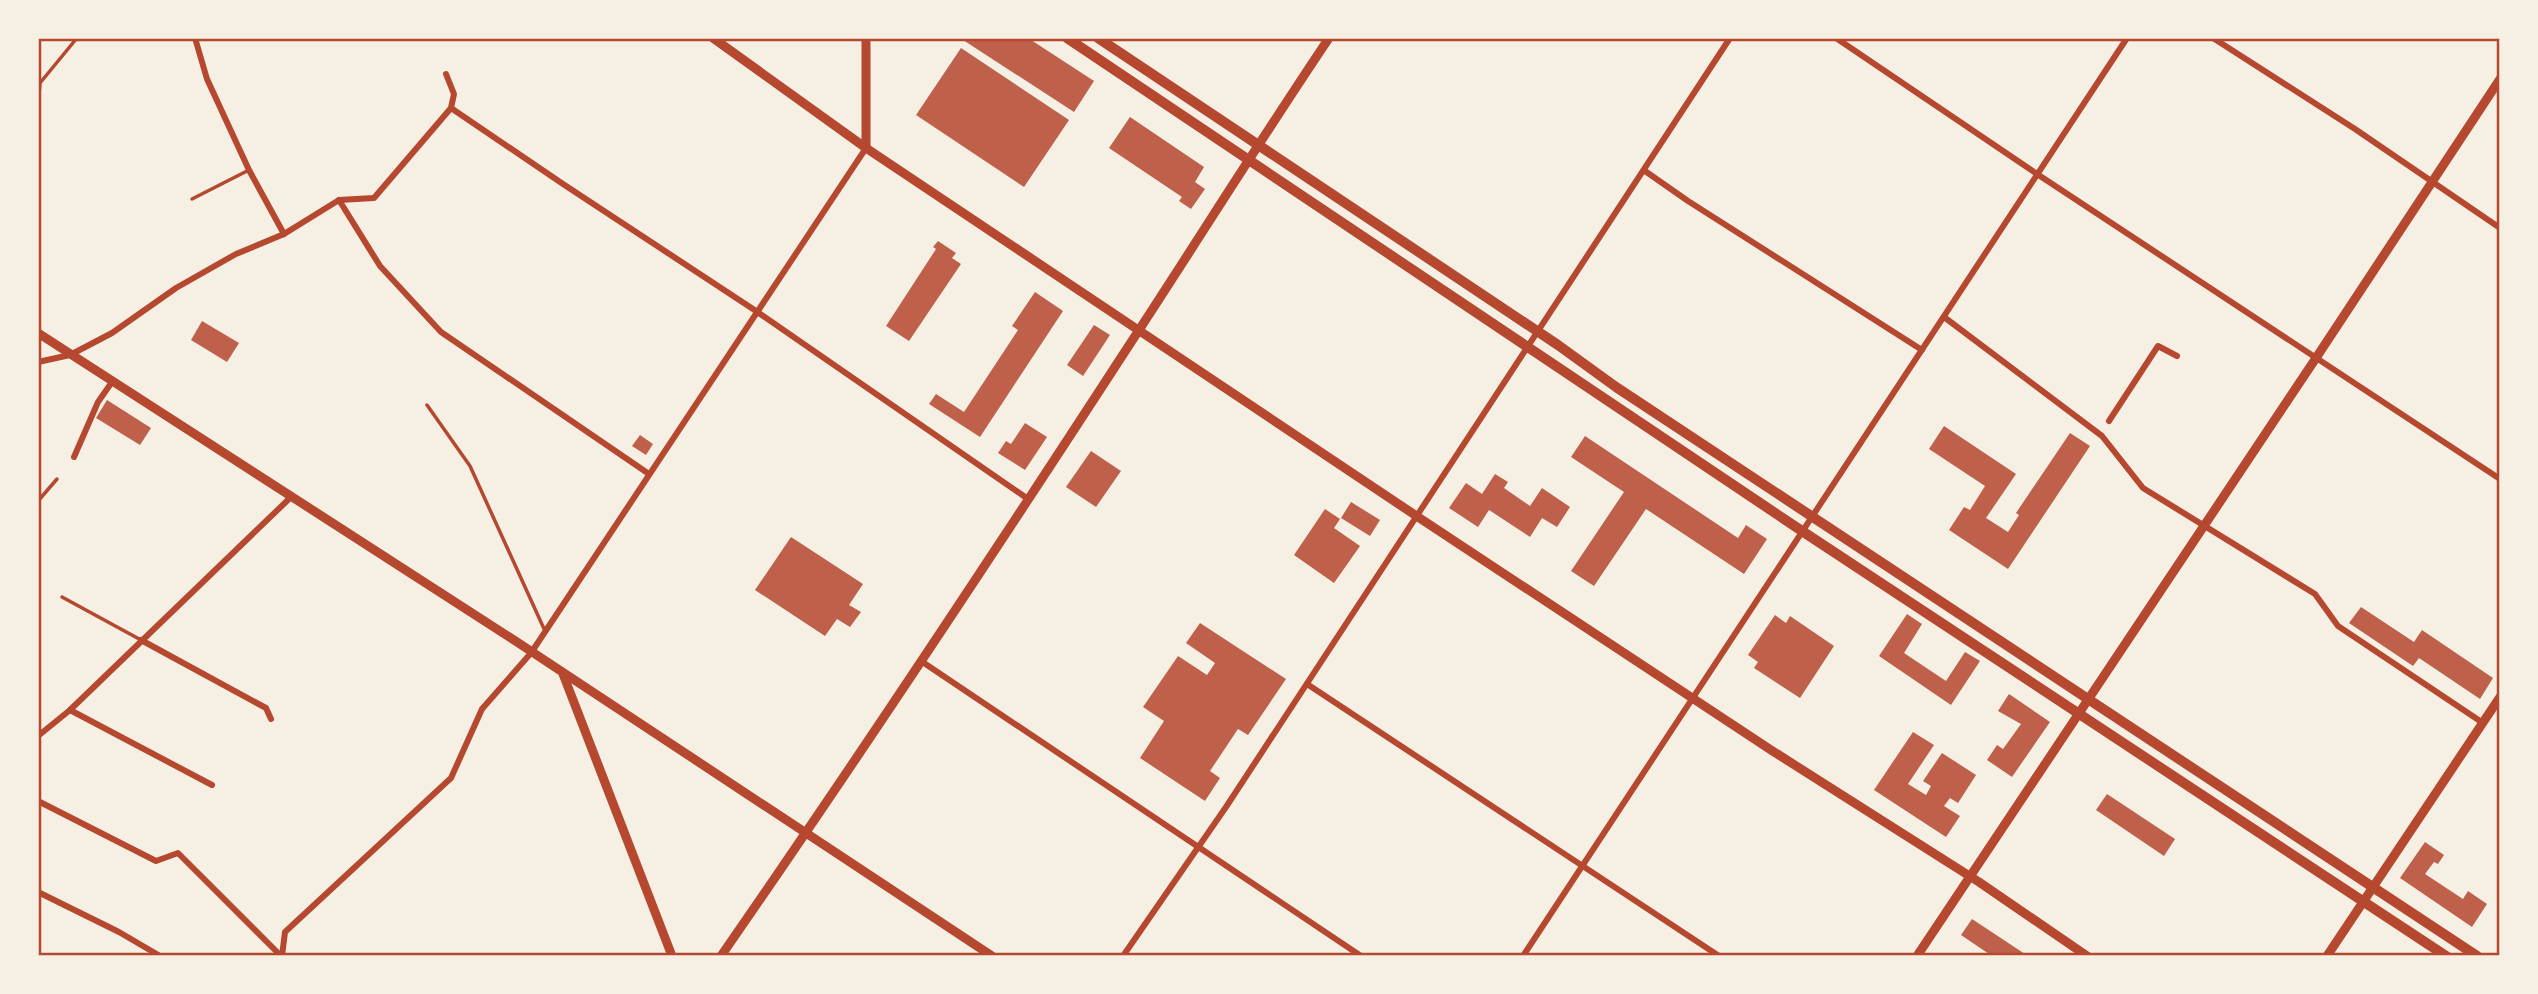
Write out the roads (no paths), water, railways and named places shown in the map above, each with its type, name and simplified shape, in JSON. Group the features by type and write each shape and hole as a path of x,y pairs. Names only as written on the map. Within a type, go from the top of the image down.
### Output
{"main road":[{"path":"713,38 866,148 1418,517 1692,698 1970,876 2087,956"},
{"path":"866,38 866,148"},
{"path":"1068,38 1802,531 2446,956"},
{"path":"1098,38 2477,956"},
{"path":"721,956 1028,499 1329,38"},
{"path":"1917,956 2500,79"},
{"path":"38,333 562,672 992,956"},
{"path":"562,672 672,956"},
{"path":"2327,956 2500,697"}],"street":[{"path":"195,38 207,79 249,170 284,234"},
{"path":"1123,956 1418,517 1730,38"},
{"path":"1836,38 2500,479"},
{"path":"1523,956 2127,38"},
{"path":"2213,38 2355,129 2500,228"},
{"path":"38,362 70,355 112,333 176,288 236,254 284,234 339,200 374,198 451,107 454,94 446,74"},
{"path":"451,107 562,184 756,311 1028,499"},
{"path":"281,956 285,932 452,778 482,709 531,653 866,148"},
{"path":"1645,171 1922,350"},
{"path":"339,200 380,266 441,332 649,474"},
{"path":"1944,317 2102,436 2143,488 2315,594 2337,626 2483,723"},
{"path":"2109,421 2158,346 2177,356"},
{"path":"74,457 98,402 112,382"},
{"path":"38,736 70,710 291,497"},
{"path":"141,640 266,708 271,719"},
{"path":"920,661 1361,956"},
{"path":"1307,684 1719,956"},
{"path":"70,710 212,785"},
{"path":"38,801 156,861 178,853 281,956"},
{"path":"38,892 119,932 160,956"}],"lane":[{"path":"38,106 40,83 77,38"},
{"path":"192,199 249,170"},
{"path":"427,405 470,466 545,631"},
{"path":"38,501 57,479"},
{"path":"62,597 141,640"}]}
